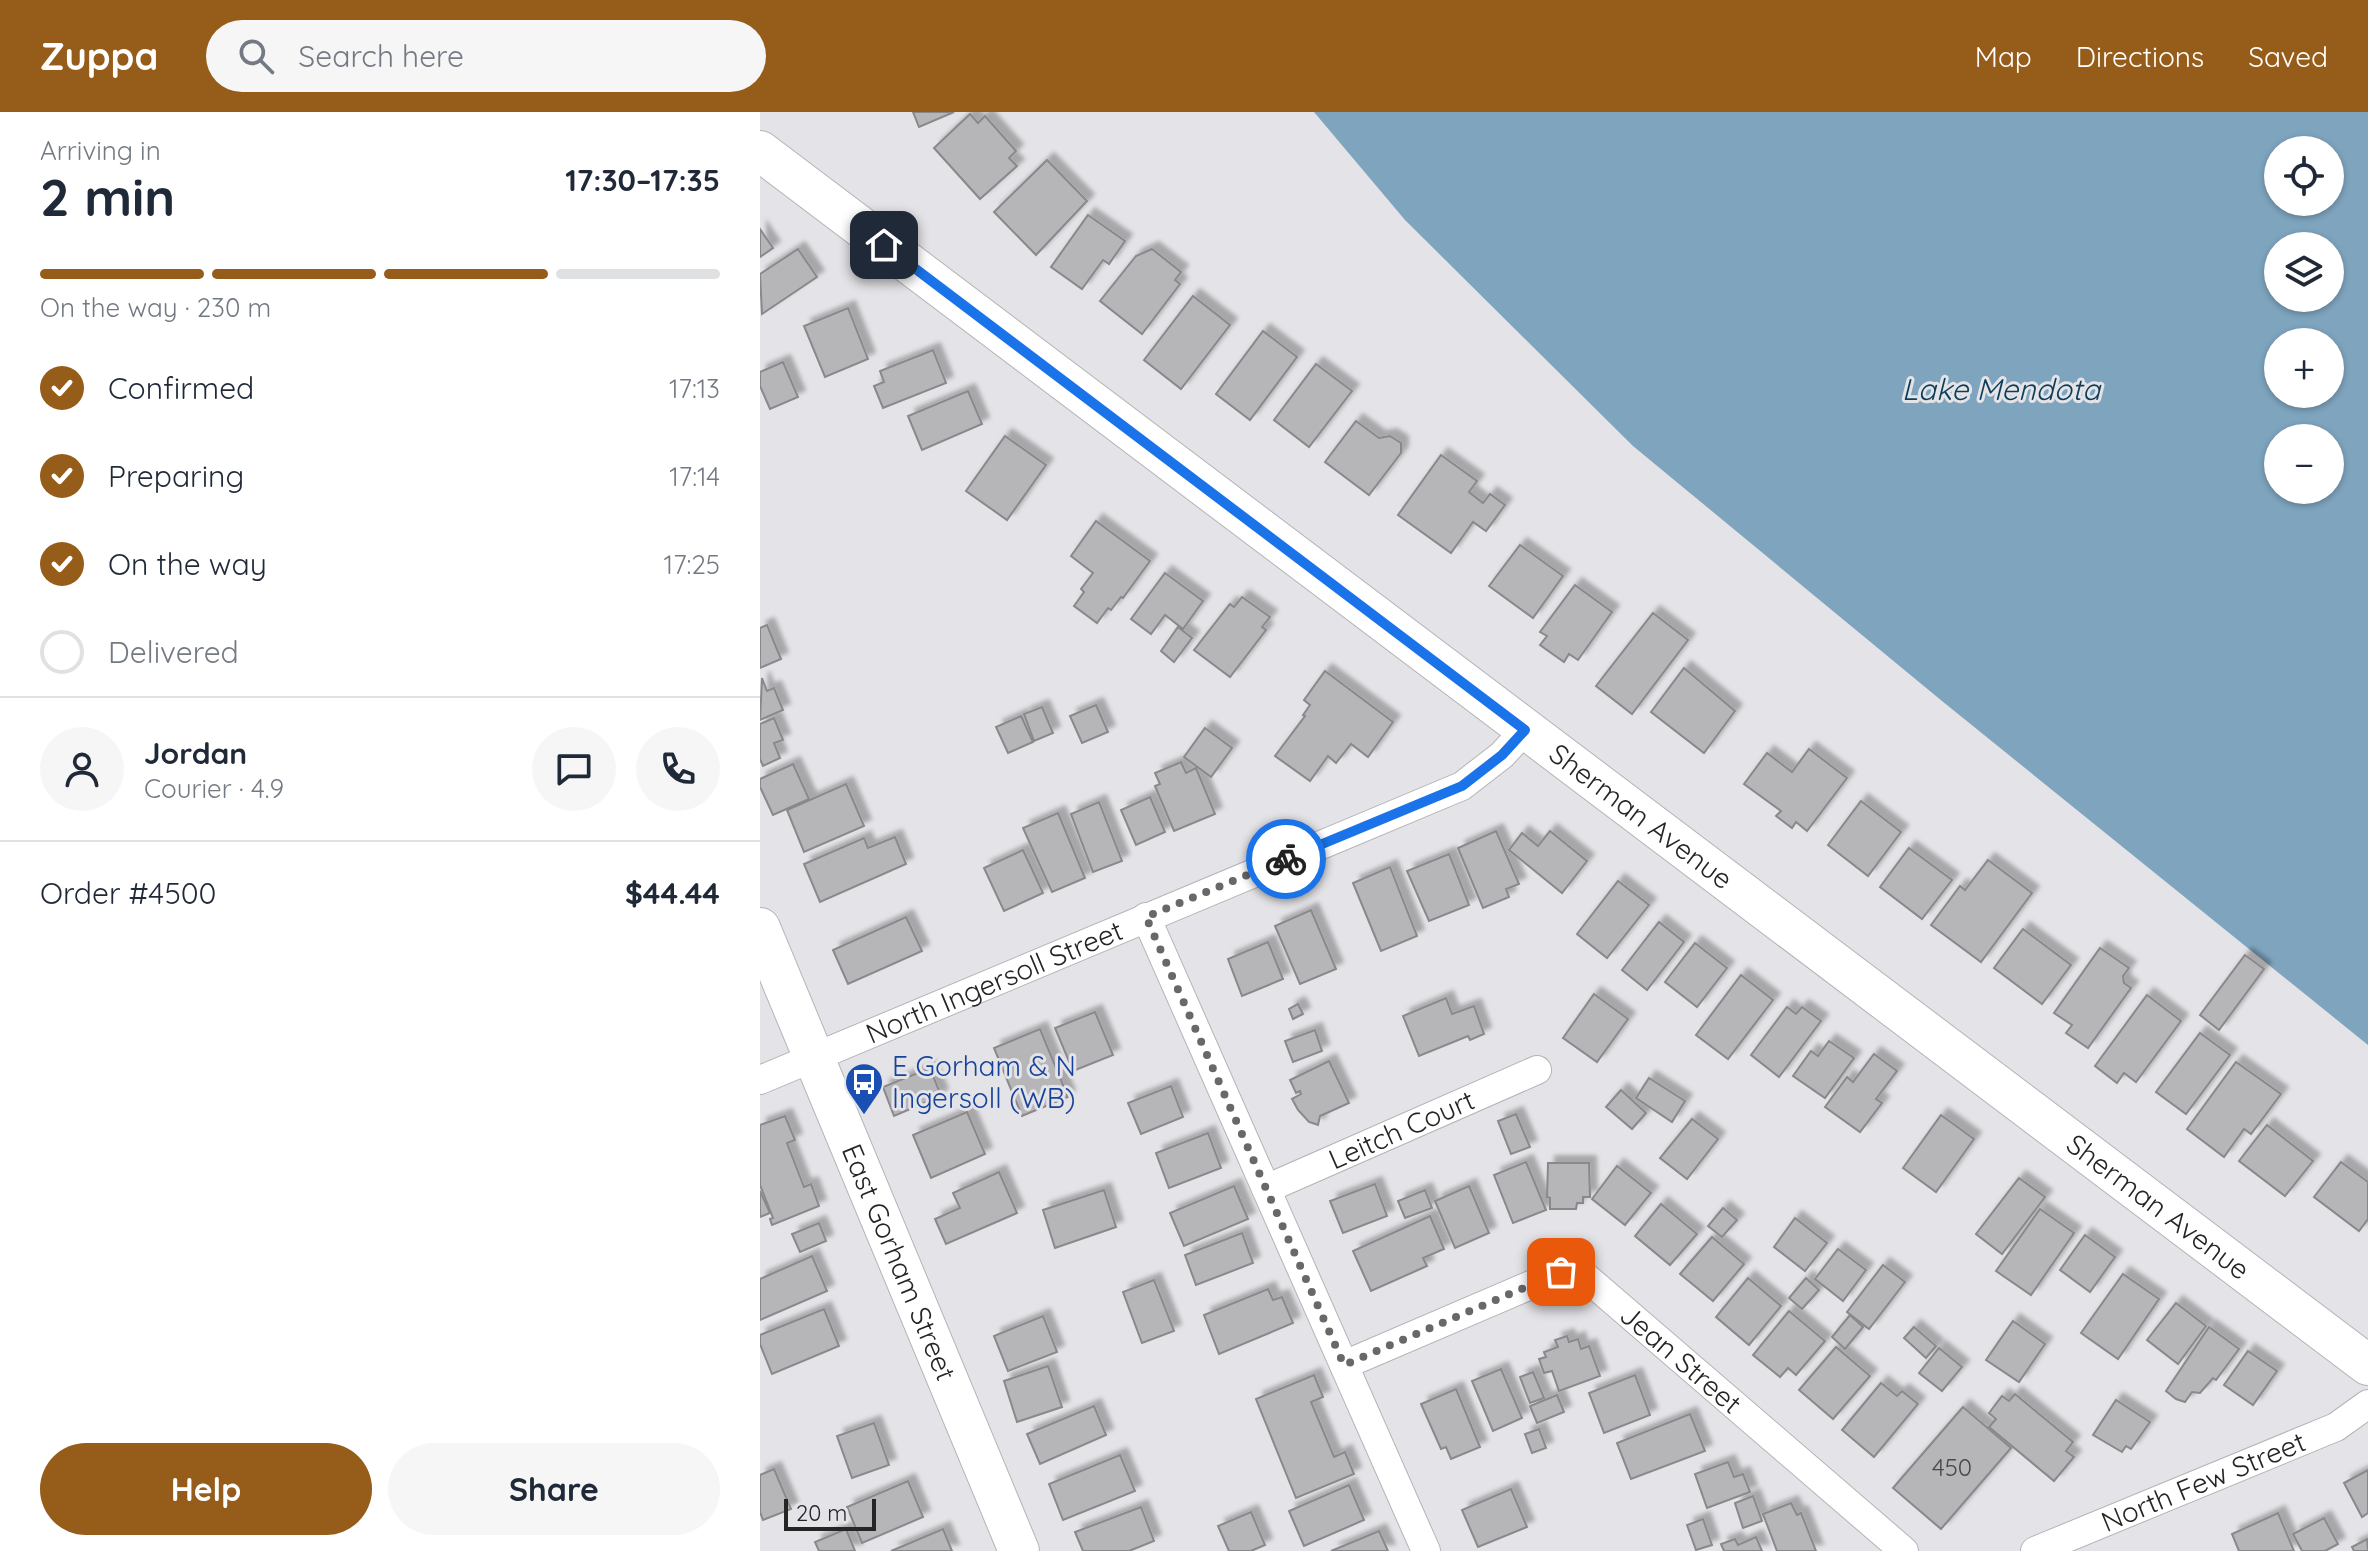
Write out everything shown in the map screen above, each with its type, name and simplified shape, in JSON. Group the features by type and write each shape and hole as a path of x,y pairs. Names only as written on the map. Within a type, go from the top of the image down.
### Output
{"street":[{"name":"Sherman Avenue","path":"760,151 2368,1365"},
{"name":"North Ingersoll Street","path":"760,1080 1462,786 1502,755 1525,730"},
{"path":"1146,917 1426,1551"},
{"name":"East Gorham Street","path":"760,928 1019,1551"},
{"name":"Leitch Court","path":"1266,1189 1537,1070"},
{"name":"Jean Street","path":"1344,1365 1561,1272 1581,1273 1904,1551"},
{"name":"North Few Street","path":"2035,1551 2336,1427 2368,1404"}],"water":[{"name":"Lake Mendota","path":"1314,112 2368,112 2368,1045 1942,701 1633,446 1405,220"}],"building":[{"path":"913,112 954,112 919,127"},
{"path":"970,114 978,123 985,116 1016,151 1009,158 1017,166 980,199 934,148"},
{"path":"1047,160 1087,201 1036,255 994,212"},
{"path":"1088,215 1125,241 1109,264 1103,260 1082,289 1051,267"},
{"path":"760,229 773,248 760,257"},
{"path":"798,249 817,277 762,314 760,274"},
{"path":"1152,249 1181,272 1175,280 1180,284 1142,334 1100,301 1136,256"},
{"path":"1193,296 1230,325 1181,389 1144,360"},
{"path":"848,308 868,359 825,377 804,326"},
{"path":"1263,331 1297,357 1250,420 1216,394"},
{"path":"933,350 946,383 883,408 874,386 884,382 880,371"},
{"path":"783,362 798,397 770,409 760,386 760,372"},
{"path":"1316,364 1352,391 1309,447 1274,420"},
{"path":"968,391 982,424 922,450 908,416"},
{"path":"1356,421 1379,438 1390,436 1401,443 1401,453 1369,495 1325,462"},
{"path":"1005,436 1046,465 1007,520 966,491"},
{"path":"1441,455 1477,481 1469,492 1483,503 1490,494 1505,505 1486,531 1473,522 1451,553 1398,515"},
{"path":"1096,521 1150,561 1123,598 1111,610 1108,608 1097,623 1074,606 1084,592 1081,589 1093,573 1071,556"},
{"path":"1520,545 1563,576 1533,618 1489,586"},
{"path":"1165,573 1203,601 1183,629 1165,615 1151,634 1131,619"},
{"path":"1575,585 1612,612 1578,660 1569,654 1564,662 1540,645 1547,636 1540,632"},
{"path":"1242,597 1270,617 1262,627 1266,630 1230,677 1194,650 1230,604 1234,607"},
{"path":"1653,613 1688,640 1632,714 1596,686"},
{"path":"767,625 781,659 760,668 760,628"},
{"path":"1178,627 1192,638 1174,662 1161,651"},
{"path":"1684,668 1735,711 1704,753 1651,712"},
{"path":"1325,671 1393,722 1368,757 1351,744 1336,763 1328,756 1310,781 1275,756 1305,716 1310,705 1304,700"},
{"path":"762,678 767,691 774,688 783,710 760,720"},
{"path":"1096,705 1108,732 1082,743 1070,716"},
{"path":"1042,707 1053,733 1034,741 1024,714"},
{"path":"1021,716 1033,742 1008,753 996,727"},
{"path":"774,718 783,740 774,743 780,758 763,766 760,759 760,724"},
{"path":"1205,728 1232,748 1211,777 1184,757"},
{"path":"1809,749 1847,778 1807,831 1796,822 1792,828 1776,816 1781,811 1744,784 1767,753 1792,772"},
{"path":"1181,762 1186,773 1196,768 1215,814 1174,831 1155,786 1160,784 1155,773"},
{"path":"793,764 809,799 773,815 760,787 760,779"},
{"path":"846,784 864,826 804,852 787,810"},
{"path":"1150,797 1165,832 1136,845 1121,810"},
{"path":"1861,801 1901,832 1868,876 1828,845"},
{"path":"1099,802 1122,861 1093,872 1071,814"},
{"path":"1058,813 1085,878 1052,892 1023,828"},
{"path":"1496,831 1519,884 1506,889 1509,897 1483,908 1458,848"},
{"path":"1550,831 1587,861 1562,893 1509,850 1522,833 1538,846"},
{"path":"895,837 906,864 820,902 804,864 864,838 868,848"},
{"path":"1909,848 1952,880 1922,919 1880,887"},
{"path":"1023,850 1043,893 1004,911 984,868"},
{"path":"1449,854 1469,905 1429,921 1407,871"},
{"path":"1988,860 2032,893 1981,962 1931,925 1960,886 1965,890"},
{"path":"1390,867 1417,936 1381,951 1353,883"},
{"path":"1618,881 1649,905 1607,958 1577,934"},
{"path":"1311,910 1336,969 1300,984 1275,926"},
{"path":"906,917 922,951 848,984 833,950"},
{"path":"1659,922 1684,942 1647,990 1622,970"},
{"path":"2023,929 2071,965 2042,1004 1994,968"},
{"path":"1268,942 1283,979 1242,996 1228,959"},
{"path":"1695,943 1727,968 1697,1007 1665,982"},
{"path":"2100,948 2129,968 2123,976 2124,983 2131,988 2088,1048 2066,1033 2072,1025 2054,1013"},
{"path":"2245,955 2264,969 2219,1030 2200,1015"},
{"path":"1741,975 1773,1000 1728,1059 1696,1035"},
{"path":"1594,994 1628,1019 1597,1062 1563,1038"},
{"path":"2147,995 2181,1021 2136,1082 2124,1073 2117,1083 2095,1066"},
{"path":"1446,998 1452,1014 1474,1006 1484,1034 1470,1040 1468,1036 1419,1056 1403,1016"},
{"path":"1298,1004 1303,1014 1293,1019 1289,1009"},
{"path":"1787,1007 1796,1014 1802,1007 1821,1021 1779,1077 1751,1055"},
{"path":"1095,1012 1113,1055 1073,1071 1055,1028"},
{"path":"1040,1029 1068,1097 1022,1116 994,1048"},
{"path":"1315,1030 1322,1051 1293,1062 1285,1041"},
{"path":"2200,1033 2230,1055 2186,1114 2156,1092"},
{"path":"1829,1041 1854,1058 1825,1098 1793,1076 1811,1051 1818,1056"},
{"path":"1874,1054 1897,1071 1876,1099 1882,1103 1860,1132 1825,1107 1847,1077 1853,1082"},
{"path":"1329,1061 1349,1103 1320,1116 1318,1125 1309,1122 1298,1110 1292,1099 1301,1094 1300,1091 1296,1093 1290,1080"},
{"path":"2236,1062 2281,1094 2251,1134 2244,1129 2224,1157 2187,1129"},
{"path":"930,1068 941,1096 894,1116 883,1087"},
{"path":"1649,1078 1685,1101 1672,1122 1636,1098"},
{"path":"1171,1086 1183,1117 1141,1134 1128,1103"},
{"path":"1621,1090 1646,1113 1632,1129 1606,1107"},
{"path":"967,1112 985,1154 931,1178 913,1135"},
{"path":"1516,1114 1530,1147 1511,1154 1498,1121"},
{"path":"1941,1115 1974,1139 1936,1192 1903,1168"},
{"path":"785,1116 795,1140 787,1143 804,1187 811,1184 819,1206 772,1225 770,1219 773,1218 760,1185 760,1125"},
{"path":"1692,1119 1718,1139 1687,1179 1660,1158"},
{"path":"2267,1125 2313,1161 2285,1196 2239,1161"},
{"path":"1208,1133 1221,1168 1169,1188 1156,1153"},
{"path":"1526,1162 1546,1210 1513,1223 1494,1175"},
{"path":"2341,1162 2368,1182 2368,1219 2359,1231 2314,1197"},
{"path":"1548,1163 1589,1163 1590,1197 1583,1197 1583,1203 1577,1203 1576,1209 1550,1209 1550,1198 1547,1197"},
{"path":"1617,1166 1651,1193 1625,1225 1592,1199"},
{"path":"999,1172 1017,1213 946,1244 935,1219 960,1208 953,1193"},
{"path":"2019,1178 2045,1197 2002,1254 1976,1234"},
{"path":"1375,1184 1387,1216 1343,1233 1330,1201"},
{"path":"1234,1186 1248,1219 1184,1246 1170,1213"},
{"path":"1469,1186 1489,1233 1455,1248 1435,1201"},
{"path":"1104,1190 1116,1227 1055,1248 1043,1210"},
{"path":"1425,1190 1432,1208 1405,1218 1398,1201"},
{"path":"760,1191 770,1213 760,1217"},
{"path":"1661,1204 1697,1234 1670,1265 1635,1236"},
{"path":"1723,1208 1737,1220 1722,1237 1708,1226"},
{"path":"2040,1209 2074,1233 2031,1295 1996,1271"},
{"path":"1430,1216 1444,1249 1423,1258 1427,1266 1371,1291 1353,1251"},
{"path":"1795,1218 1827,1243 1805,1271 1774,1247"},
{"path":"819,1223 826,1241 800,1252 792,1234"},
{"path":"1242,1233 1253,1263 1196,1285 1185,1255"},
{"path":"2085,1235 2115,1257 2090,1292 2060,1270"},
{"path":"1712,1237 1744,1264 1713,1301 1680,1274"},
{"path":"1838,1249 1866,1270 1843,1301 1815,1279"},
{"path":"812,1256 827,1291 760,1320 760,1279"},
{"path":"1883,1265 1905,1282 1869,1329 1847,1312"},
{"path":"2123,1274 2159,1299 2118,1359 2081,1333"},
{"path":"1748,1278 1781,1306 1749,1345 1716,1317"},
{"path":"1806,1278 1819,1290 1802,1309 1789,1298"},
{"path":"1154,1280 1174,1331 1142,1343 1123,1292"},
{"path":"1268,1289 1273,1300 1282,1297 1293,1323 1219,1354 1204,1315"},
{"path":"2176,1303 2206,1326 2178,1364 2147,1340"},
{"path":"824,1309 839,1346 772,1374 760,1344 760,1335"},
{"path":"1789,1311 1825,1341 1796,1375 1788,1368 1780,1377 1753,1355"},
{"path":"1850,1315 1863,1327 1845,1349 1832,1337"},
{"path":"1043,1316 1057,1352 1008,1371 994,1336"},
{"path":"2013,1321 2045,1344 2019,1382 1986,1360"},
{"path":"1914,1327 1936,1346 1926,1358 1904,1338"},
{"path":"2209,1327 2239,1349 2216,1380 2213,1378 2200,1393 2192,1392 2185,1402 2176,1399 2166,1391"},
{"path":"1567,1336 1569,1342 1578,1339 1581,1349 1589,1346 1600,1376 1559,1391 1552,1371 1544,1373 1539,1359 1546,1357 1544,1352 1558,1347 1555,1340"},
{"path":"1836,1347 1870,1376 1833,1419 1799,1390"},
{"path":"1939,1348 1962,1367 1942,1391 1919,1373"},
{"path":"2248,1351 2277,1371 2253,1405 2224,1385"},
{"path":"1048,1366 1062,1407 1017,1422 1004,1381"},
{"path":"1501,1369 1522,1418 1493,1431 1472,1381"},
{"path":"1533,1372 1544,1398 1530,1403 1520,1377"},
{"path":"1314,1375 1323,1397 1311,1402 1334,1457 1345,1452 1354,1474 1296,1498 1256,1399"},
{"path":"1635,1375 1650,1415 1604,1433 1589,1393"},
{"path":"1881,1383 1897,1396 1902,1391 1918,1404 1874,1457 1842,1430"},
{"path":"1456,1389 1480,1447 1451,1459 1446,1447 1441,1449 1421,1404"},
{"path":"2015,1394 2073,1442 2066,1451 2074,1457 2054,1481 1989,1427 1996,1419 1989,1413 2002,1396 2009,1401"},
{"path":"1557,1395 1564,1412 1537,1423 1530,1406"},
{"path":"2116,1400 2150,1422 2131,1449 2126,1446 2122,1452 2093,1435"},
{"path":"1094,1406 1106,1435 1040,1464 1027,1434"},
{"path":"1963,1407 2011,1448 1941,1529 1893,1488"},
{"path":"1690,1414 1705,1451 1631,1479 1617,1443"},
{"path":"874,1423 889,1465 852,1478 837,1436"},
{"path":"1539,1429 1546,1448 1532,1453 1525,1434"},
{"path":"1120,1455 1135,1491 1063,1520 1049,1484"},
{"path":"1728,1462 1734,1477 1743,1474 1750,1492 1707,1508 1695,1474"},
{"path":"774,1469 791,1509 763,1520 760,1512 760,1475"},
{"path":"2368,1470 2368,1513 2362,1517 2344,1483"},
{"path":"908,1481 923,1517 862,1543 847,1507"},
{"path":"1349,1485 1364,1520 1304,1546 1289,1511"},
{"path":"1511,1489 1527,1527 1478,1547 1462,1510"},
{"path":"1753,1496 1762,1521 1743,1528 1735,1503"},
{"path":"1791,1503 1797,1515 1801,1513 1816,1551 1777,1551 1763,1514"},
{"path":"1141,1507 1154,1541 1129,1551 1083,1551 1075,1532"},
{"path":"1251,1512 1265,1545 1251,1551 1229,1551 1218,1526"},
{"path":"2278,1513 2294,1551 2239,1551 2232,1534"},
{"path":"2324,1518 2338,1544 2325,1551 2302,1551 2293,1534"},
{"path":"1703,1519 1712,1545 1696,1550 1687,1525"},
{"path":"846,1529 855,1551 819,1551 815,1542"},
{"path":"943,1529 952,1551 891,1551"},
{"path":"1379,1531 1388,1551 1331,1551"},
{"path":"1756,1537 1762,1551 1724,1551 1721,1544 1735,1539 1738,1545"},
{"path":"2367,1539 2368,1551 2354,1551 2352,1547"}],"way so far":[{"path":"1286,859 1146,917 1344,1365 1561,1272"}],"place":[{"name":"E Gorham & N Ingersoll (WB)","path":"864,1116"}],"route":[{"path":"884,245 1525,730 1502,755 1462,786 1286,859"}]}
